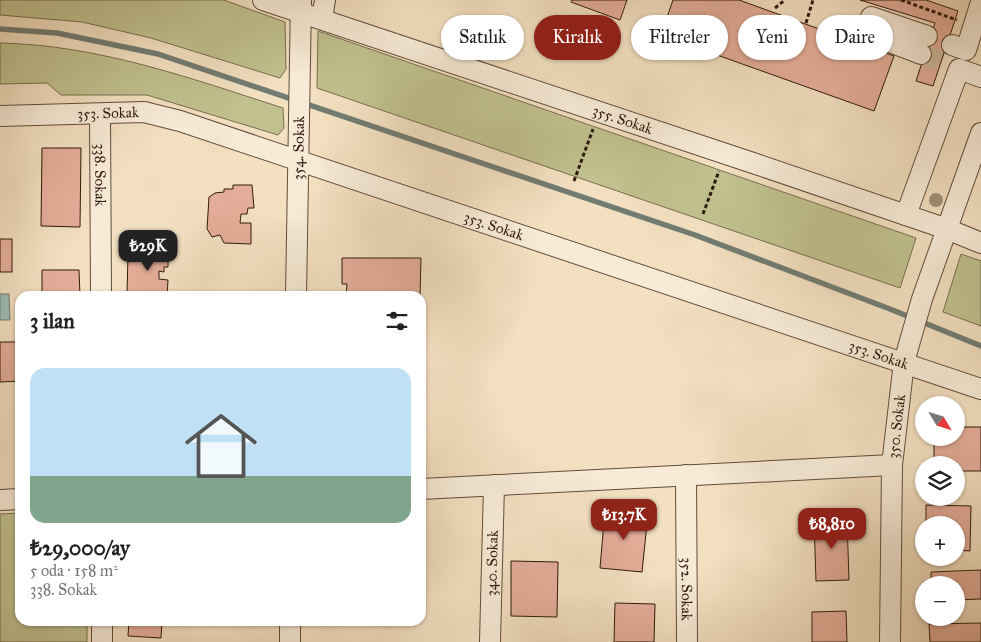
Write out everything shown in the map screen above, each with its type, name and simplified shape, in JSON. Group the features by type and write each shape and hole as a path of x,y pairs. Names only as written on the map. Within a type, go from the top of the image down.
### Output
{"street":[{"name":"355. Sokak","path":"263,0 324,10 599,112 947,229 981,243"},
{"path":"906,215 960,56 981,2"},
{"name":"354. Sokak","path":"296,291 301,6"},
{"path":"893,34 924,45"},
{"path":"960,56 981,77"},
{"name":"353. Sokak","path":"0,116 144,112 171,118 981,389"},
{"name":"338. Sokak","path":"100,114 101,291"},
{"name":"350. Sokak","path":"890,642 892,465 904,362 922,299 981,133"},
{"path":"426,489 892,465"},
{"name":"352. Sokak","path":"686,475 686,642"},
{"name":"340. Sokak","path":"490,642 494,485"},
{"path":"0,500 15,500"},
{"path":"102,626 102,642"},
{"path":"290,626 290,642"}],"path":[{"path":"776,8 785,0"},
{"path":"806,23 813,0"},
{"path":"901,0 973,26"},
{"path":"574,181 599,112"},
{"path":"704,214 725,154"}],"green space":[{"path":"0,0 224,0 285,22 286,69 280,78 151,38 82,22 0,15"},
{"path":"318,31 916,238 900,288 317,88"},
{"path":"0,43 36,45 108,57 213,85 283,108 284,128 278,135 147,95 61,95 47,83 0,84"},
{"path":"961,254 981,261 981,326 943,312"},
{"path":"15,513 15,626 87,626 87,642 0,642 0,514"}],"water":[{"path":"0,294 9,294 10,320 0,320"}],"building":[{"path":"572,0 627,0 621,17 621,15 606,15 571,2"},
{"path":"673,0 739,0 781,15 738,15 738,60 806,60 806,24 816,28 816,60 893,60 874,111 728,59 728,15 668,15"},
{"path":"860,0 926,0 958,11 933,86 916,81 935,23"},
{"path":"42,148 81,148 80,227 41,226"},
{"path":"233,185 252,185 254,208 248,208 247,214 241,214 240,223 251,223 251,244 224,243 220,235 212,237 207,229 209,197 215,193 224,192 224,189 233,189"},
{"path":"0,239 12,239 12,272 0,272"},
{"path":"151,243 168,244 168,267 164,267 164,272 159,271 159,279 168,280 167,291 127,291 128,256 142,253 142,249 152,249"},
{"path":"342,258 421,258 420,291 346,291 347,284 342,284"},
{"path":"42,270 79,270 80,291 42,291"},
{"path":"0,342 15,342 15,381 0,382"},
{"path":"965,427 981,427 981,471 965,471 965,456 934,456 934,446 965,446"},
{"path":"926,506 971,506 970,551 965,551 965,516 926,516"},
{"path":"605,510 648,514 642,572 600,568"},
{"path":"847,519 849,580 816,581 814,520"},
{"path":"511,561 558,562 557,617 511,616"},
{"path":"981,570 981,599 965,600 965,576 931,576 931,572"},
{"path":"615,603 655,604 654,642 614,642"},
{"path":"846,611 847,642 812,642 812,612"},
{"path":"965,623 981,623 981,642 930,642 929,626 965,626"},
{"path":"129,626 162,626 161,638 128,636"}],"waterway":[{"path":"0,29 57,33 158,54 695,235 890,309 981,346"}],"tunnel":[{"path":"921,54 945,63"}]}
